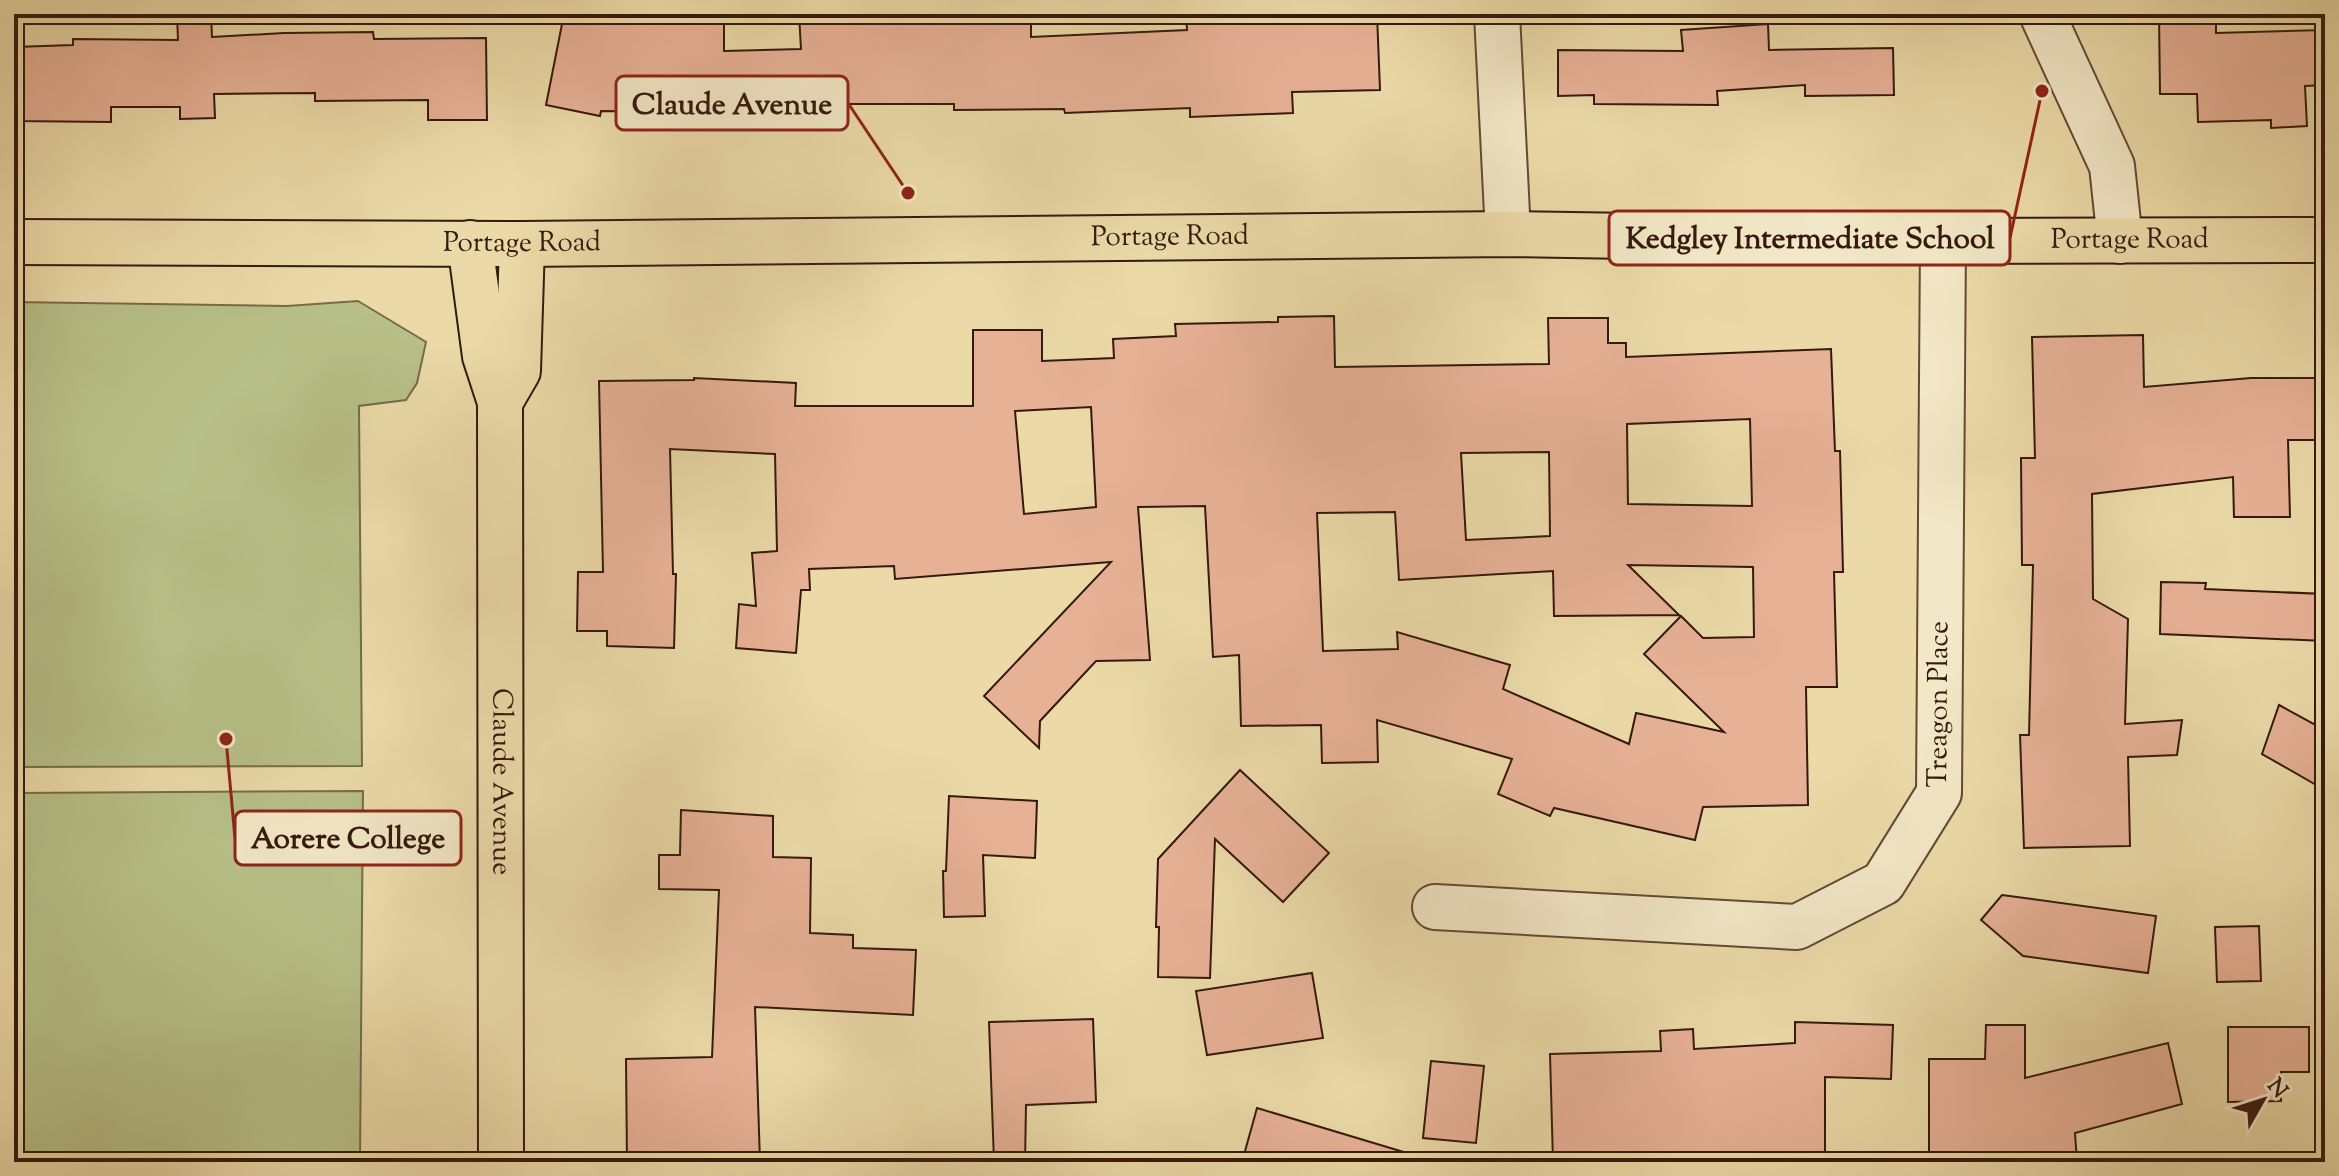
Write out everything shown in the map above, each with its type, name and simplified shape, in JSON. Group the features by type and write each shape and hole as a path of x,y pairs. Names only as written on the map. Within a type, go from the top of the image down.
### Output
{"main road":[{"name":"Portage Road","path":"14,242 522,244 1508,234 1943,241 2325,240"},
{"name":"Claude Avenue","path":"470,243 485,356 500,402 501,1162"},
{"name":"Claude Avenue","path":"500,402 518,371 522,244"}],"street":[{"path":"1497,14 1508,234"},
{"path":"2042,14 2112,166 2120,241"},
{"name":"Treagon Place","path":"1435,907 1797,927 1883,883 1939,793 1943,241"}],"green space":[{"path":"358,301 426,342 417,383 406,400 359,406 362,766 14,767 14,302 287,306"},
{"path":"363,791 360,1162 14,1162 14,793"}],"building":[{"path":"177,14 211,14 212,37 373,32 374,39 486,38 487,120 428,120 428,100 315,101 315,93 214,94 215,118 180,119 180,107 111,107 111,122 14,121 14,47 73,45 73,39 178,40"},
{"path":"564,14 724,14 724,51 801,49 799,14 845,14 845,23 953,22 952,14 1031,14 1031,37 1187,30 1186,14 1377,14 1380,90 1292,92 1293,113 1190,117 1190,108 1065,113 1064,109 954,110 954,104 840,104 840,116 758,117 758,113 601,111 600,116 546,105"},
{"path":"2159,14 2216,14 2216,33 2325,30 2325,85 2305,86 2307,126 2271,128 2271,120 2198,122 2197,94 2160,94"},
{"path":"1768,24 1769,50 1893,48 1894,95 1805,96 1805,85 1717,91 1718,105 1594,104 1594,95 1558,96 1558,50 1683,51 1681,30"},
{"path":"1334,316 1335,367 1549,364 1548,318 1608,318 1608,343 1626,343 1626,357 1831,349 1835,451 1840,451 1843,572 1834,572 1837,687 1806,687 1808,805 1703,807 1695,840 1554,808 1550,816 1498,794 1512,759 1377,720 1378,762 1322,763 1321,725 1241,726 1239,655 1213,657 1205,506 1138,507 1150,660 1096,661 1040,721 1039,748 984,696 1111,562 895,579 894,566 809,569 810,590 801,590 796,653 736,648 739,604 756,606 752,553 777,551 775,454 670,449 673,574 676,574 674,648 607,646 607,631 577,631 578,572 603,572 599,381 694,378 796,383 795,406 973,406 973,330 1042,330 1042,361 1114,358 1113,339 1176,336 1175,324 1278,322 1278,317","holes":["1091,407 1096,507 1024,514 1015,411","1750,419 1752,506 1628,504 1627,424","1549,452 1550,536 1466,540 1461,453","1395,512 1399,580 1553,571 1554,616 1679,615 1628,565 1753,567 1754,637 1703,638 1681,616 1644,654 1724,732 1636,713 1629,744 1503,689 1510,665 1397,632 1398,649 1323,651 1317,513"]},
{"path":"2143,335 2144,387 2251,378 2325,378 2325,440 2288,440 2290,517 2234,517 2233,477 2092,494 2093,599 2128,619 2125,724 2182,720 2177,755 2128,757 2130,846 2024,848 2020,735 2029,735 2033,565 2022,565 2021,458 2035,458 2032,337"},
{"path":"2161,582 2206,583 2205,589 2325,594 2325,641 2160,634"},
{"path":"2279,705 2325,730 2325,790 2262,754"},
{"path":"1240,770 1329,853 1283,902 1215,839 1210,978 1158,977 1158,859"},
{"path":"949,796 1037,801 1035,858 983,855 985,916 944,917 943,871 946,871"},
{"path":"681,810 773,816 773,857 811,858 810,933 853,935 853,948 916,950 913,1015 755,1007 760,1162 627,1162 626,1059 712,1057 719,890 659,889 659,855 680,855"},
{"path":"2002,895 2156,916 2148,973 2023,956 1981,920"},
{"path":"2259,926 2261,981 2217,982 2215,927"},
{"path":"1312,973 1323,1038 1207,1055 1196,991"},
{"path":"1093,1019 1096,1102 1026,1105 1025,1162 994,1162 989,1022"},
{"path":"1795,1022 1893,1025 1891,1079 1825,1077 1825,1162 1553,1162 1550,1054 1661,1051 1660,1031 1693,1029 1694,1049 1795,1043"},
{"path":"1986,1025 2025,1025 2025,1078 2168,1043 2182,1104 2075,1133 2077,1162 1929,1162 1929,1059 1985,1059"},
{"path":"2228,1027 2309,1027 2309,1072 2281,1072 2281,1101 2228,1102"},
{"path":"1431,1061 1484,1066 1476,1143 1423,1138"},
{"path":"1257,1108 1407,1153 1406,1162 1242,1162"}],"place":[{"name":"Kedgley Intermediate School","path":"2042,91"},
{"name":"Claude Avenue","path":"908,193"},
{"name":"Aorere College","path":"226,739"}]}
